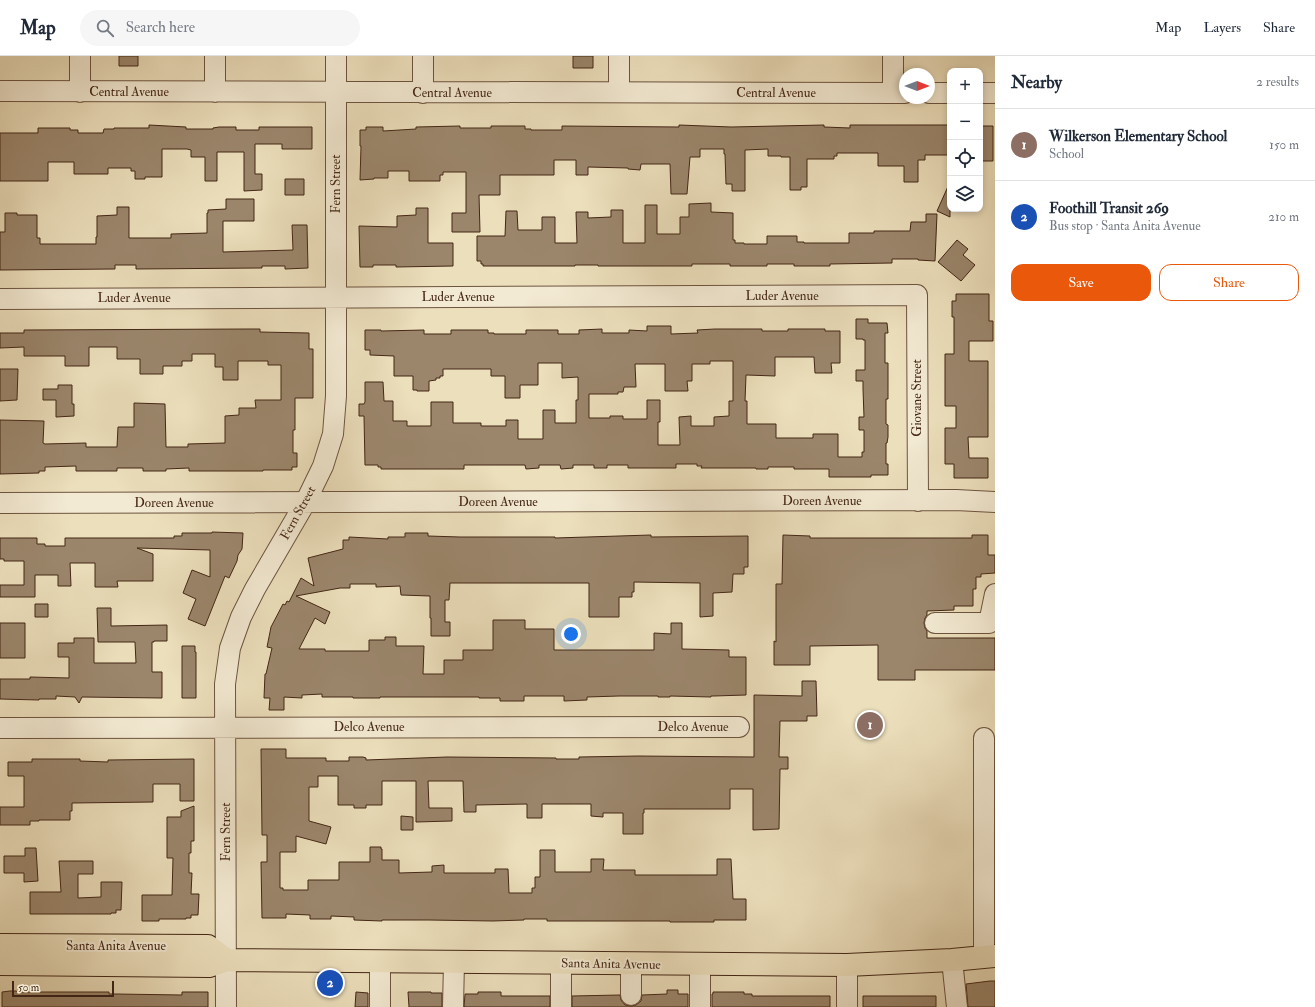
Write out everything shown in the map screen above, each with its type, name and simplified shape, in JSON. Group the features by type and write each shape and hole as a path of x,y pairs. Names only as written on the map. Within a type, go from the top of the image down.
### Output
{"main road":[{"name":"Santa Anita Avenue","path":"0,945 208,946 227,960"},
{"name":"Santa Anita Avenue","path":"0,964 209,966 227,960 847,965 989,957"}],"street":[{"path":"80,56 80,92"},
{"path":"215,56 215,92"},
{"name":"Fern Street","path":"226,1007 225,684 230,648 241,618 255,589 305,503 323,466 333,434 336,396 336,56"},
{"path":"423,56 423,93"},
{"path":"619,56 619,92"},
{"path":"893,56 899,93"},
{"name":"Central Avenue","path":"0,91 899,93"},
{"path":"935,93 947,93"},
{"path":"983,93 995,93"},
{"name":"Luder Avenue","path":"0,298 917,295"},
{"name":"Giovane Street","path":"917,295 918,501"},
{"name":"Doreen Avenue","path":"0,503 956,500 995,502"},
{"path":"936,623 989,623 995,594"},
{"name":"Delco Avenue","path":"0,728 739,727"},
{"path":"984,738 989,957"},
{"path":"952,960 957,1007"},
{"path":"380,962 380,1007"},
{"path":"453,1007 454,962"},
{"path":"560,963 561,1007"},
{"path":"631,964 631,995"},
{"path":"700,965 700,1007"},
{"path":"847,965 847,1007"}],"building":[{"path":"119,56 138,56 138,66 119,66"},
{"path":"573,56 593,56 593,68 573,68"},
{"path":"149,125 186,127 186,129 236,127 236,130 259,130 259,127 312,127 312,149 282,149 282,144 255,144 255,174 262,174 262,190 244,191 244,152 217,152 217,181 205,181 205,157 191,157 191,150 187,149 162,149 162,177 145,177 145,179 135,179 135,171 131,171 131,168 108,168 108,174 74,174 74,162 48,162 48,181 0,181 0,133 38,133 38,128 70,128 70,130 78,130 78,133 103,133 104,129 149,128"},
{"path":"679,125 731,127 824,125 824,127 850,128 850,125 947,125 947,155 925,155 925,160 918,160 918,182 904,182 904,166 878,166 878,153 837,153 837,156 834,156 834,159 807,159 807,187 801,187 801,190 790,190 790,157 768,156 768,149 745,150 745,191 732,191 732,184 726,184 724,149 700,149 700,157 690,157 687,194 671,194 670,164 641,164 640,170 628,168 588,167 588,175 576,175 576,160 554,160 554,175 500,175 500,195 479,195 480,232 452,232 452,213 466,213 466,172 443,172 443,175 440,175 440,181 409,181 409,171 388,171 388,178 360,180 360,130 366,130 366,127 383,127 383,131 416,129 416,127 460,126 460,128 491,128 491,126 525,126 525,129 531,130 562,130 562,126 679,127"},
{"path":"983,126 993,126 993,161 983,161"},
{"path":"285,179 304,179 304,195 285,195"},
{"path":"947,189 947,212 950,212 950,217 937,211"},
{"path":"226,199 254,199 254,221 223,221 223,252 293,250 292,225 307,225 308,268 285,269 285,266 262,266 262,268 136,269 136,265 115,265 115,269 0,270 0,232 5,232 5,213 17,213 17,215 37,215 37,238 40,238 40,244 96,244 97,216 117,215 117,207 129,207 129,238 171,238 171,234 207,233 208,210 226,209"},
{"path":"711,203 711,212 733,213 733,240 735,240 735,243 744,244 767,244 767,236 797,236 797,242 804,243 849,243 849,233 910,231 911,222 926,222 926,214 937,214 935,261 918,259 892,259 892,263 830,264 830,266 794,266 794,264 730,266 730,264 692,264 692,266 483,266 481,261 477,261 477,236 505,236 506,211 517,211 518,230 542,230 542,217 555,217 555,243 577,243 576,212 588,212 588,218 611,217 611,210 623,210 623,243 645,243 645,205 657,205 657,234 680,234 680,217 689,217 689,204"},
{"path":"416,208 428,208 428,243 453,243 453,266 396,267 396,265 373,265 373,267 360,267 359,226 397,227 397,216 416,215"},
{"path":"957,240 968,249 963,255 975,265 961,281 938,262"},
{"path":"956,294 989,294 989,321 993,321 993,341 969,341 969,361 988,361 988,437 968,437 969,458 988,458 988,478 954,478 954,464 945,464 945,428 956,428 956,406 945,406 945,354 954,354 954,317 952,317 952,301 956,301"},
{"path":"856,319 868,319 868,323 887,323 888,333 885,333 885,363 888,363 886,424 888,425 888,437 886,443 886,464 888,464 888,475 871,475 871,477 829,477 829,469 794,469 794,467 768,467 768,469 701,468 702,466 697,466 697,464 676,464 676,468 628,468 628,465 607,465 607,468 594,468 594,465 573,465 573,468 561,469 560,465 539,465 539,468 526,469 525,465 464,465 464,469 381,469 378,465 365,465 364,416 359,416 359,404 364,404 365,402 365,382 383,382 384,401 393,401 393,421 407,421 407,426 431,426 431,402 453,402 453,423 481,423 481,426 506,426 506,420 518,420 518,439 543,439 543,410 555,410 555,423 576,423 578,377 562,378 562,363 538,363 538,385 520,385 520,398 505,398 505,376 491,376 491,369 443,369 443,376 436,378 436,380 429,381 429,391 417,391 413,390 413,376 394,376 394,356 370,355 370,350 365,350 365,330 424,330 424,334 451,334 451,330 488,330 488,333 494,334 526,334 526,330 558,330 558,334 579,334 579,330 602,329 602,333 629,333 629,330 647,331 647,326 671,326 671,334 698,333 697,330 715,329 762,329 762,331 788,331 788,329 825,329 825,331 840,331 840,363 831,363 832,373 815,373 814,357 775,357 775,376 746,375 745,401 747,401 747,424 776,424 776,438 813,438 813,434 838,434 838,457 862,457 862,452 864,452 864,430 859,430 859,417 864,417 863,381 856,381 856,370 865,370 865,340 856,339","holes":["710,361 733,361 733,401 729,401 729,416 714,417 714,426 691,426 691,416 679,417 680,445 658,445 660,400 647,400 647,419 623,419 623,416 610,416 610,418 589,418 589,394 618,394 618,392 623,392 624,387 636,387 635,364 665,364 665,391 688,391 687,381 692,381 692,364 710,364"]},
{"path":"260,329 260,332 309,333 309,349 313,349 313,398 295,398 293,453 297,453 297,467 292,467 292,470 189,471 189,468 166,469 166,471 143,471 143,468 117,468 117,471 76,471 76,466 45,467 45,471 39,471 39,473 0,474 0,420 44,421 43,443 45,444 86,443 86,447 117,447 118,427 134,427 134,403 165,404 166,447 188,447 188,444 225,443 225,416 239,415 239,408 256,408 255,400 281,400 281,365 268,365 268,361 238,361 238,380 223,380 223,367 215,367 215,354 192,354 192,361 182,361 182,366 163,366 163,374 140,374 140,359 117,359 117,347 89,347 89,366 65,366 65,356 24,356 24,347 0,348 0,333 24,333 24,330"},
{"path":"0,369 18,369 17,400 0,401"},
{"path":"58,385 72,385 72,404 74,404 74,416 56,417 56,400 43,400 43,389 58,389"},
{"path":"182,533 243,533 242,549 229,578 225,576 205,626 188,619 196,599 183,593 192,570 210,577 210,550 137,548 153,554 153,581 117,581 118,587 95,587 95,563 70,563 71,586 58,586 58,575 35,575 35,597 0,597 0,585 24,585 24,561 4,561 4,559 0,559 0,538 37,538 37,544 45,544 45,546 65,546 65,538 174,538 174,536 182,536"},
{"path":"405,533 428,533 428,536 555,538 651,535 651,537 748,536 748,567 744,567 744,574 733,574 732,592 713,593 713,616 700,617 700,583 634,582 634,592 632,592 632,597 619,597 619,617 589,617 589,583 450,583 449,600 445,600 445,622 450,622 450,636 431,636 430,596 401,595 400,586 376,587 376,584 350,584 350,588 340,588 296,596 330,612 325,624 315,618 299,649 325,649 325,651 369,651 369,640 385,640 385,637 396,637 396,646 424,646 423,674 444,674 444,660 463,660 463,650 493,650 493,620 525,620 525,629 554,629 554,650 654,650 654,633 671,634 671,623 682,623 682,649 729,650 729,657 746,657 746,695 711,697 587,697 587,700 564,701 564,696 524,696 524,701 500,701 500,698 479,697 353,698 322,697 322,694 302,695 302,698 284,697 284,710 269,710 270,698 264,698 265,674 272,648 267,647 271,627 283,604 285,605 287,601 289,602 301,578 314,586 308,558 343,549 343,540 349,540 349,537 388,539 388,537 405,537"},
{"path":"783,535 810,536 810,538 972,538 972,535 988,535 988,555 995,555 995,573 981,574 981,577 976,577 976,589 973,589 973,606 954,606 954,610 927,611 924,623 927,631 927,638 995,638 995,670 915,670 915,680 878,680 878,645 810,646 810,665 774,665 774,641 776,642 776,584 782,584"},
{"path":"35,604 48,604 48,617 35,617"},
{"path":"97,608 111,608 111,626 167,625 167,641 152,642 152,672 162,672 162,698 82,697 79,703 75,697 56,696 56,699 39,700 0,699 0,679 30,679 30,677 69,678 69,657 58,657 58,643 74,643 74,638 94,638 94,663 136,663 135,642 98,642"},
{"path":"0,623 25,623 25,658 0,658"},
{"path":"182,646 195,646 196,698 182,698"},
{"path":"802,681 816,681 817,716 807,716 807,721 780,721 779,757 788,757 788,769 780,769 779,829 753,830 753,789 730,789 730,809 644,809 643,834 623,834 623,813 603,813 603,817 591,816 591,804 542,804 542,818 527,818 527,804 476,805 476,812 464,812 463,781 428,781 429,808 452,808 452,821 416,822 416,781 382,781 382,805 366,805 366,808 354,808 354,805 338,805 338,776 318,776 318,787 309,787 309,821 331,827 326,844 296,836 296,852 280,852 280,888 283,888 283,890 308,890 308,880 339,880 339,862 370,862 370,847 381,847 382,860 399,860 399,873 432,872 432,866 444,865 444,873 495,873 495,869 508,869 509,893 532,893 532,888 535,888 535,877 540,877 540,850 555,850 555,872 591,872 591,859 604,859 603,870 635,870 635,875 717,875 717,859 731,859 733,899 746,899 746,920 714,920 714,922 547,921 547,919 493,921 382,921 354,920 354,917 331,916 331,919 310,919 310,915 286,914 286,918 262,918 261,862 267,862 267,835 262,835 261,749 286,749 286,758 326,758 326,761 349,761 349,757 363,757 366,758 366,760 447,757 579,759 579,757 638,756 754,757 754,695 802,696"},
{"path":"32,759 80,759 80,761 108,762 108,760 194,759 194,801 180,801 180,784 153,784 153,802 72,803 70,820 39,820 30,821 30,825 0,825 0,807 24,807 24,776 8,776 8,762 32,762"},
{"path":"194,806 194,841 191,841 191,853 189,853 189,873 192,873 191,894 199,894 198,915 191,915 191,918 186,919 159,919 159,921 142,921 142,895 172,895 173,858 167,858 167,817 181,817 181,811"},
{"path":"401,816 413,817 413,830 401,830"},
{"path":"25,848 36,848 38,881 24,882 24,873 4,873 4,856 25,856"},
{"path":"59,861 93,861 93,874 78,874 78,898 101,897 101,882 122,882 121,910 116,910 116,913 111,914 30,914 30,892 61,892"},
{"path":"995,981 995,1007 968,1007 966,984"},
{"path":"667,990 678,990 678,994 688,994 688,1007 572,1007 572,996 620,995 621,1000 625,1005 631,1006 636,1005 641,1001 642,995 667,994"},
{"path":"2,992 109,992 109,994 182,995 182,992 208,992 208,1007 2,1007"},
{"path":"356,992 368,993 368,1007 355,1007"},
{"path":"408,992 442,993 442,1007 409,1007"},
{"path":"478,992 501,992 501,996 550,996 550,1007 464,1007 465,994 478,994"},
{"path":"713,992 744,992 744,994 752,994 752,996 830,996 830,1007 712,1007"},
{"path":"863,996 936,996 936,1007 863,1007"}],"place":[{"name":"Wilkerson Elementary School","path":"870,725"},
{"name":"Foothill Transit 269","path":"330,983"}]}
